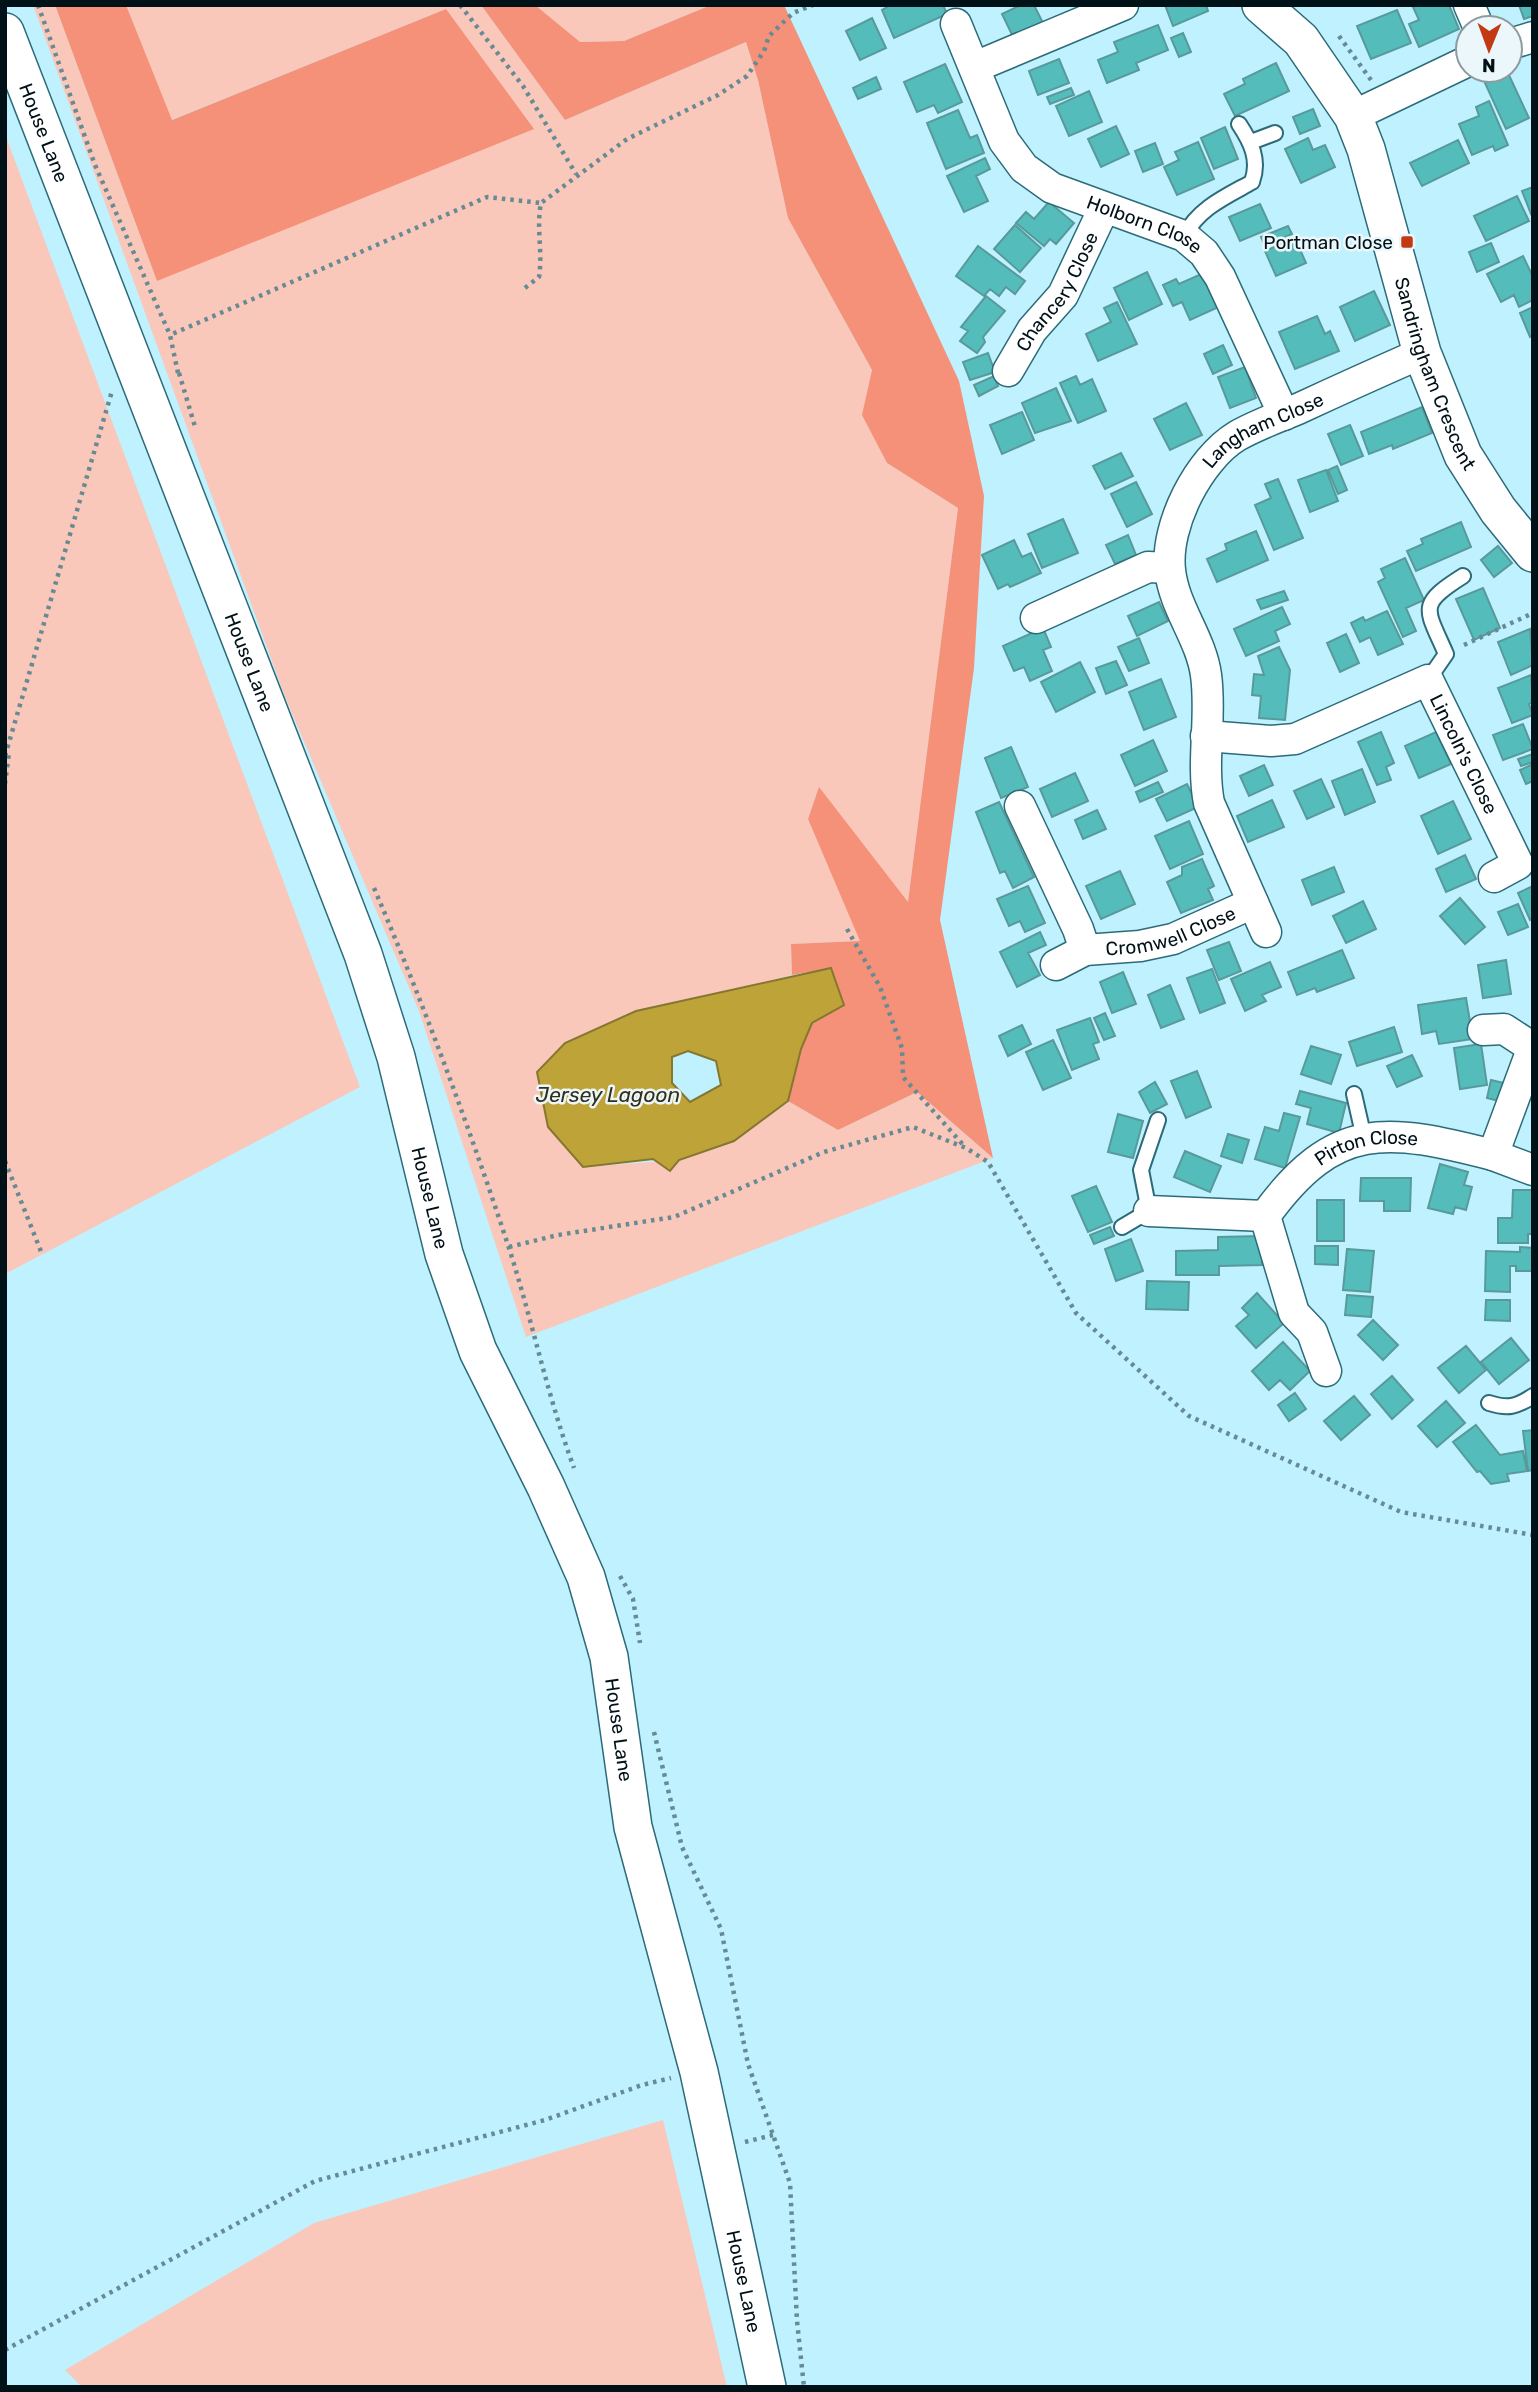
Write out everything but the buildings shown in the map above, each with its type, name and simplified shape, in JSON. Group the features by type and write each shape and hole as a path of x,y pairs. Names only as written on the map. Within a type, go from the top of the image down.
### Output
{"street":[{"path":"975,67 1124,5"},
{"name":"Sandringham Crescent","path":"1261,5 1301,40 1353,116 1366,149 1422,353 1463,455 1498,510 1533,553"},
{"name":"Holborn Close","path":"956,24 1004,141 1024,168 1052,188 1184,236 1205,253 1220,277 1284,415"},
{"name":"House Lane","path":"5,32 363,954 396,1057 443,1254 478,1351 546,1488 586,1577 609,1657 634,1828 699,2072 767,2387"},
{"path":"1353,116 1454,68"},
{"name":"Chancery Close","path":"1008,371 1032,330 1063,295 1104,208"},
{"name":"Langham Close","path":"1265,932 1209,803 1205,780 1206,675 1197,644 1182,615 1169,568 1176,523 1188,493 1204,467 1235,437 1422,353"},
{"path":"1037,618 1148,568 1169,568"},
{"name":"Lincoln's Close","path":"1206,736 1271,741 1295,739 1427,680 1518,864 1494,877"},
{"name":"Cromwell Close","path":"1020,806 1078,929 1085,950"},
{"name":"Cromwell Close","path":"1056,965 1085,950 1140,946 1173,939 1252,903"},
{"path":"1483,1030 1504,1029 1530,1046 1530,1055 1493,1155"},
{"name":"Pirton Close","path":"1265,1216 1288,1184 1306,1167 1331,1150 1364,1138 1396,1134 1429,1138 1493,1155 1533,1170"},
{"path":"1149,1211 1265,1216 1294,1314 1312,1332 1326,1371"}],"lane":[{"path":"1184,236 1193,220 1208,206 1252,182 1256,169 1251,142 1239,124"},
{"path":"1251,142 1275,133"},
{"path":"1427,680 1446,654 1429,615 1430,602 1435,594 1463,576"},
{"path":"1354,1094 1364,1138"},
{"path":"1122,1227 1149,1211 1141,1170 1157,1120"},
{"path":"1489,1404 1507,1408 1517,1406 1533,1396"}],"path":[{"path":"5,756 111,391 179,373 170,335 96,165 38,5"},
{"path":"460,5 523,86 576,174"},
{"path":"789,5 793,13"},
{"path":"525,288 539,277 542,256 538,218 541,203 576,174 627,139 718,95 747,76 764,51 769,36 793,13 813,5"},
{"path":"170,335 487,197 541,203"},
{"path":"1446,654 1533,613"},
{"path":"5,735 9,745 5,784"},
{"path":"847,929 880,987 902,1048 903,1077 966,1148"},
{"path":"578,1478 554,1412 509,1247 558,1235 674,1217 824,1152 913,1127 966,1148 988,1162 1076,1313 1189,1416 1401,1512 1533,1535"},
{"path":"5,1161 43,1254"},
{"path":"614,1565 633,1599 641,1650"},
{"path":"653,1726 682,1847 721,1930 748,2064 790,2183 797,2320 804,2387"},
{"path":"5,2350 314,2181 545,2120 642,2085 699,2072"}],"shaded area":[{"path":"33,5 55,5 157,281 446,9 171,120 126,5 481,5 565,120 746,42 758,80 788,218 872,370 863,415 887,463 958,508 908,903 819,788 808,819 861,941 791,944 792,975 719,995 583,1167 679,1160 734,1141 788,1101 838,1130 917,1092 993,1158 526,1337 419,1011 285,697"},
{"path":"55,5 126,5 172,120 446,9 534,129 157,281"},
{"path":"481,5 535,5 580,42 624,41 711,5 784,5 959,381 984,496 974,668 940,920 993,1158 917,1092 838,1130 788,1101 801,1049 831,968 792,975 791,944 860,941 808,819 819,787 908,902 958,508 887,463 862,415 872,370 788,218 758,80 746,42 565,120"},
{"path":"535,5 711,5 624,41 579,42"},
{"path":"5,134 360,1087 5,1274"},
{"path":"663,2120 727,2387 82,2387 65,2370 314,2223"}],"water":[{"name":"Jersey Lagoon","path":"831,968 844,1005 812,1023 801,1049 788,1101 734,1141 679,1160 670,1171 653,1159 583,1167 548,1127 537,1072 565,1043 636,1011","holes":["688,1051 716,1061 721,1085 690,1102 672,1083 672,1057"]}],"place":[{"name":"Portman Close","path":"1407,242"}]}
